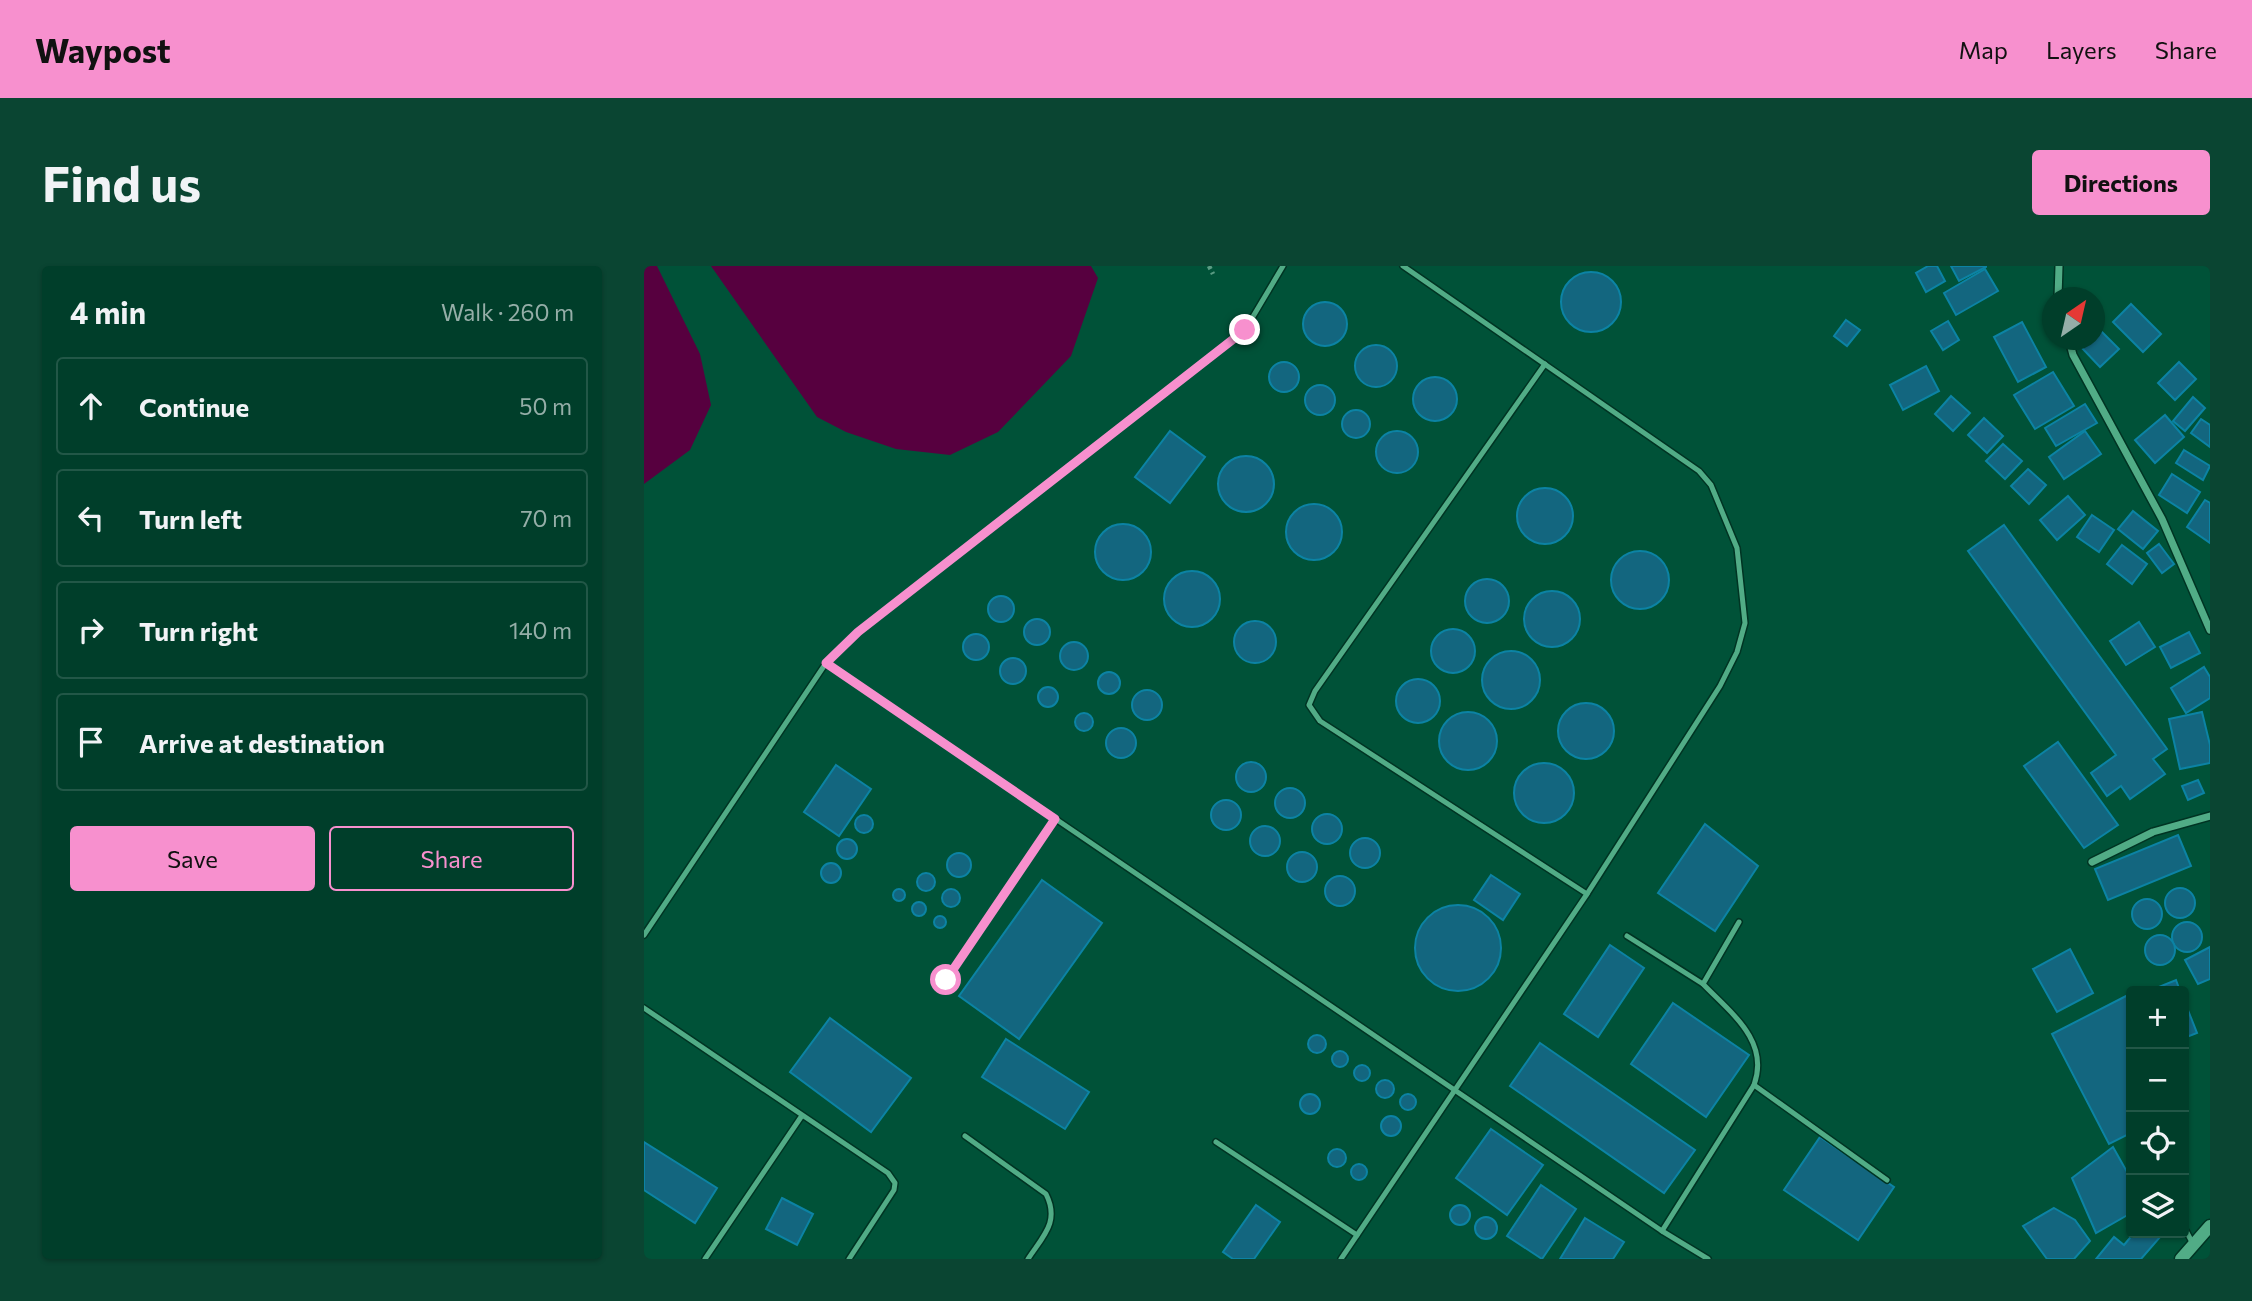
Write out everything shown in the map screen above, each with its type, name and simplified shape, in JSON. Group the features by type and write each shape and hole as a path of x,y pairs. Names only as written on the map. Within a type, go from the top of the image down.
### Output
{"street":[{"path":"2058,287 2059,266"},
{"path":"2072,350 2162,519 2210,630"},
{"path":"2092,862 2153,832 2210,816"},
{"path":"2180,1259 2210,1226"}],"lane":[{"path":"644,935 826,663 858,632 1245,330 1283,266"},
{"path":"1341,1259 1587,894 1720,686 1737,652 1745,623 1737,548 1711,485 1699,471 1403,266"},
{"path":"1545,364 1315,691 1309,705 1320,721 1587,894"},
{"path":"826,663 1662,1231 1708,1259"},
{"path":"946,980 1055,819"},
{"path":"1703,984 1739,922"},
{"path":"1627,936 1703,984 1750,1035 1761,1067 1754,1085 1662,1231"},
{"path":"644,1008 801,1117 888,1173 895,1183 894,1190 849,1259"},
{"path":"1754,1085 1887,1180"},
{"path":"705,1259 801,1117"},
{"path":"965,1136 1046,1194 1053,1208 1050,1226 1028,1259"},
{"path":"1216,1142 1357,1235"},
{"path":"2189,1236 2193,1244"}],"path":[{"path":"1209,266 1213,274"}],"shaded area":[{"path":"644,266 657,266 700,354 711,405 690,450 644,484"},
{"path":"711,266 1091,266 1098,278 1071,356 998,432 950,455 896,449 846,432 817,417"}],"building":[{"path":"1928,266 1937,266 1945,281 1926,292 1916,273"},
{"path":"1951,266 1986,266 1986,267 1959,281"},
{"path":"1985,269 1998,291 1956,315 1944,293"},
{"path":"1585,272 1597,272 1616,285 1621,302 1619,314 1608,327 1597,332 1585,332 1566,319 1561,308 1561,296 1574,277"},
{"path":"1325,302 1340,309 1347,324 1340,339 1325,346 1310,339 1303,324 1310,309"},
{"path":"2131,304 2161,334 2143,352 2113,322"},
{"path":"1846,320 1860,330 1847,346 1834,336"},
{"path":"1948,321 1959,340 1943,350 1931,331"},
{"path":"2022,322 2046,367 2018,382 1994,337"},
{"path":"2105,335 2119,349 2100,367 2084,350 2105,350"},
{"path":"1376,345 1391,351 1397,366 1391,381 1376,387 1361,381 1355,366 1361,351"},
{"path":"1284,362 1290,363 1298,371 1298,383 1290,391 1284,392 1278,391 1270,383 1269,377 1270,371 1278,363"},
{"path":"2179,362 2196,379 2175,400 2158,383"},
{"path":"1926,366 1939,391 1903,410 1890,385"},
{"path":"2053,372 2074,406 2035,429 2014,395"},
{"path":"1435,377 1450,384 1457,399 1450,414 1435,421 1420,414 1413,399 1420,384"},
{"path":"1320,385 1326,386 1334,394 1334,406 1326,414 1320,415 1314,414 1306,406 1305,400 1306,394 1314,386"},
{"path":"1951,396 1970,413 1953,431 1935,414"},
{"path":"2193,397 2205,408 2185,431 2173,421"},
{"path":"2085,404 2097,423 2056,446 2045,428"},
{"path":"1356,410 1366,414 1370,424 1366,434 1356,438 1346,434 1342,424 1346,414"},
{"path":"2165,415 2184,437 2155,463 2135,440"},
{"path":"1984,418 2003,436 1987,453 1968,435"},
{"path":"2201,419 2210,425 2210,447 2191,433"},
{"path":"1170,431 1205,457 1170,503 1135,477"},
{"path":"1397,431 1412,437 1418,452 1412,467 1397,473 1382,467 1376,452 1382,437"},
{"path":"2085,431 2101,454 2064,479 2049,457"},
{"path":"2003,444 2022,461 2005,479 1986,461"},
{"path":"2184,450 2210,466 2203,480 2176,463"},
{"path":"1241,456 1251,456 1266,464 1272,473 1272,495 1266,504 1251,512 1241,512 1223,500 1218,489 1218,479 1230,461"},
{"path":"2028,469 2046,485 2029,504 2011,486"},
{"path":"2172,474 2200,492 2187,513 2159,495"},
{"path":"1539,488 1551,488 1561,492 1569,500 1573,516 1569,532 1561,540 1551,544 1539,544 1529,540 1521,532 1517,522 1517,510 1521,500 1529,492"},
{"path":"2068,496 2085,515 2057,540 2040,520"},
{"path":"2205,500 2210,503 2210,543 2187,527"},
{"path":"1309,504 1319,504 1334,512 1340,521 1340,543 1334,552 1319,560 1309,560 1291,548 1286,537 1286,527 1298,509"},
{"path":"2133,511 2158,531 2143,549 2118,529"},
{"path":"2092,515 2114,530 2099,552 2077,537"},
{"path":"1118,524 1128,524 1143,532 1149,541 1149,563 1143,572 1128,580 1118,580 1100,568 1095,557 1095,547 1107,529"},
{"path":"2004,525 2167,749 2153,759 2165,774 2130,799 2121,786 2107,796 2091,773 2116,755 1968,551"},
{"path":"2159,544 2174,564 2162,573 2147,553"},
{"path":"2122,545 2147,564 2132,584 2107,564"},
{"path":"1640,551 1656,556 1664,564 1669,580 1664,596 1656,604 1640,609 1624,604 1616,596 1611,580 1616,564 1624,556"},
{"path":"1187,571 1197,571 1212,579 1218,588 1218,610 1212,619 1197,627 1187,627 1169,615 1164,604 1164,594 1176,576"},
{"path":"1487,579 1502,586 1509,601 1502,616 1487,623 1472,616 1465,601 1472,586"},
{"path":"1546,591 1558,591 1568,595 1576,603 1580,619 1576,635 1568,643 1558,647 1546,647 1536,643 1528,635 1524,625 1524,613 1528,603 1536,595"},
{"path":"1001,596 1010,600 1014,609 1010,618 1001,622 992,618 988,609 992,600"},
{"path":"1037,619 1046,623 1050,632 1046,641 1037,645 1028,641 1024,632 1028,623"},
{"path":"1255,621 1270,627 1276,642 1270,657 1255,663 1240,657 1234,642 1240,627"},
{"path":"2139,622 2155,647 2126,665 2110,641"},
{"path":"1453,629 1468,636 1475,651 1468,666 1453,673 1438,666 1431,651 1438,636"},
{"path":"2189,632 2200,653 2171,668 2160,647"},
{"path":"976,634 985,638 989,647 985,656 976,660 967,656 963,647 967,638"},
{"path":"1074,642 1084,646 1088,656 1084,666 1074,670 1064,666 1060,656 1064,646"},
{"path":"1511,651 1527,656 1535,664 1540,680 1535,696 1527,704 1511,709 1495,704 1487,696 1482,680 1487,664 1495,656"},
{"path":"1013,658 1022,662 1026,671 1022,680 1013,684 1004,680 1000,671 1004,662"},
{"path":"2204,667 2210,677 2210,698 2186,713 2171,688"},
{"path":"1109,672 1117,675 1120,683 1117,691 1109,694 1101,691 1098,683 1101,675"},
{"path":"1418,679 1433,686 1440,701 1433,716 1418,723 1403,716 1396,701 1403,686"},
{"path":"1048,687 1055,690 1058,697 1055,704 1048,707 1041,704 1038,697 1041,690"},
{"path":"1147,690 1158,694 1162,705 1158,716 1147,720 1136,716 1132,705 1136,694"},
{"path":"1580,703 1592,703 1602,707 1610,715 1614,731 1610,747 1602,755 1592,759 1580,759 1570,755 1562,747 1558,737 1558,725 1562,715 1570,707"},
{"path":"1468,712 1484,717 1492,725 1497,741 1492,757 1484,765 1468,770 1452,765 1444,757 1439,741 1444,725 1452,717"},
{"path":"2202,712 2210,745 2210,763 2180,769 2169,719"},
{"path":"1084,713 1090,716 1093,722 1090,728 1084,731 1078,728 1075,722 1078,716"},
{"path":"1121,728 1132,732 1136,743 1132,754 1121,758 1110,754 1106,743 1110,732"},
{"path":"2058,742 2118,825 2084,848 2024,766"},
{"path":"1251,762 1257,763 1265,771 1265,783 1257,791 1251,792 1245,791 1237,783 1236,777 1237,771 1245,763"},
{"path":"1544,763 1565,772 1574,793 1565,814 1544,823 1523,814 1514,793 1523,772"},
{"path":"836,765 871,789 839,836 804,812"},
{"path":"2198,780 2204,793 2188,800 2182,786"},
{"path":"1290,788 1301,792 1305,803 1301,814 1290,818 1279,814 1275,803 1279,792"},
{"path":"1226,800 1237,804 1241,815 1237,826 1226,830 1215,826 1211,815 1215,804"},
{"path":"1327,814 1338,818 1342,829 1338,840 1327,844 1316,840 1312,829 1316,818"},
{"path":"860,815 868,815 873,824 871,831 860,833 855,828 855,820"},
{"path":"1705,824 1758,866 1715,931 1658,893"},
{"path":"1265,826 1276,830 1280,841 1276,852 1265,856 1254,852 1250,841 1254,830"},
{"path":"2178,835 2191,866 2108,900 2095,869"},
{"path":"1365,838 1376,842 1380,853 1376,864 1365,868 1354,864 1350,853 1354,842"},
{"path":"843,839 851,839 857,849 851,859 843,859 837,853 837,845"},
{"path":"1302,852 1313,856 1317,867 1313,878 1302,882 1291,878 1287,867 1291,856"},
{"path":"959,853 970,860 971,865 964,876 959,877 948,870 947,865 954,854"},
{"path":"831,863 838,866 841,873 838,880 831,883 824,880 821,873 824,866"},
{"path":"922,873 930,873 935,882 933,889 922,891 917,886 917,878"},
{"path":"1491,875 1520,894 1503,920 1474,900"},
{"path":"1340,876 1351,880 1355,891 1351,902 1340,906 1329,902 1325,891 1329,880"},
{"path":"1042,880 1102,923 1019,1039 959,996"},
{"path":"2180,888 2186,889 2194,897 2194,909 2186,917 2180,918 2174,917 2166,909 2165,903 2166,897 2174,889"},
{"path":"951,889 957,892 960,898 957,904 951,907 945,904 942,898 945,892"},
{"path":"894,890 904,890 904,900 894,900"},
{"path":"2147,899 2153,900 2161,908 2161,920 2153,928 2147,929 2141,928 2133,920 2132,914 2133,908 2141,900"},
{"path":"916,902 922,902 926,909 922,916 916,916 912,912 912,906"},
{"path":"1450,905 1466,905 1489,917 1498,931 1501,948 1498,965 1489,979 1466,991 1450,991 1434,984 1422,972 1415,956 1415,940 1422,924 1434,912"},
{"path":"935,917 945,917 945,927 935,927"},
{"path":"2187,922 2198,926 2202,937 2198,948 2187,952 2176,948 2172,937 2176,926"},
{"path":"2160,935 2166,936 2174,944 2174,956 2166,964 2160,965 2154,964 2146,956 2145,950 2146,944 2154,936"},
{"path":"1610,945 1644,968 1598,1037 1564,1014"},
{"path":"2210,947 2210,979 2198,984 2185,960"},
{"path":"2070,949 2093,993 2057,1012 2033,969"},
{"path":"2176,980 2178,986 2161,986"},
{"path":"2126,996 2126,1136 2109,1144 2052,1034"},
{"path":"1673,1003 1749,1055 1706,1117 1631,1064"},
{"path":"2189,1013 2197,1033 2189,1036"},
{"path":"830,1018 911,1078 871,1132 790,1072"},
{"path":"1317,1035 1325,1040 1326,1044 1321,1052 1317,1053 1309,1048 1308,1044 1313,1036"},
{"path":"1006,1039 1089,1092 1065,1129 982,1077"},
{"path":"1540,1043 1695,1150 1664,1193 1510,1086"},
{"path":"1337,1051 1343,1051 1348,1059 1346,1065 1337,1067 1332,1062 1332,1056"},
{"path":"1362,1065 1370,1073 1362,1081 1354,1073"},
{"path":"1385,1080 1391,1083 1394,1089 1391,1095 1385,1098 1379,1095 1376,1089 1379,1083"},
{"path":"1306,1094 1314,1094 1320,1104 1314,1114 1306,1114 1300,1108 1300,1100"},
{"path":"1408,1094 1414,1096 1414,1108 1408,1110 1402,1108 1400,1102 1402,1096"},
{"path":"1391,1116 1398,1119 1401,1126 1398,1133 1391,1136 1384,1133 1381,1126 1384,1119"},
{"path":"1491,1129 1543,1165 1507,1215 1456,1178"},
{"path":"1820,1137 1894,1187 1858,1240 1784,1190"},
{"path":"644,1142 717,1188 695,1223 644,1190"},
{"path":"2113,1147 2126,1170 2126,1216 2096,1233 2072,1178"},
{"path":"1333,1149 1341,1149 1346,1158 1344,1165 1333,1167 1328,1162 1328,1154"},
{"path":"1356,1164 1362,1164 1367,1172 1365,1178 1356,1180 1351,1175 1351,1169"},
{"path":"1541,1185 1576,1209 1542,1259 1507,1236"},
{"path":"782,1198 813,1214 797,1245 766,1229"},
{"path":"1256,1205 1280,1222 1254,1259 1233,1259 1223,1252"},
{"path":"1456,1205 1464,1205 1470,1215 1464,1225 1456,1225 1450,1219 1450,1211"},
{"path":"2054,1208 2075,1220 2090,1241 2074,1259 2047,1259 2023,1226"},
{"path":"1486,1217 1494,1220 1497,1228 1494,1236 1486,1239 1478,1236 1475,1228 1478,1220"},
{"path":"1585,1218 1624,1242 1613,1259 1560,1259"},
{"path":"2114,1237 2124,1245 2130,1238 2159,1238 2141,1259 2096,1259"}],"route":[{"path":"946,980 1055,819 826,663 858,632 1245,330"}]}
